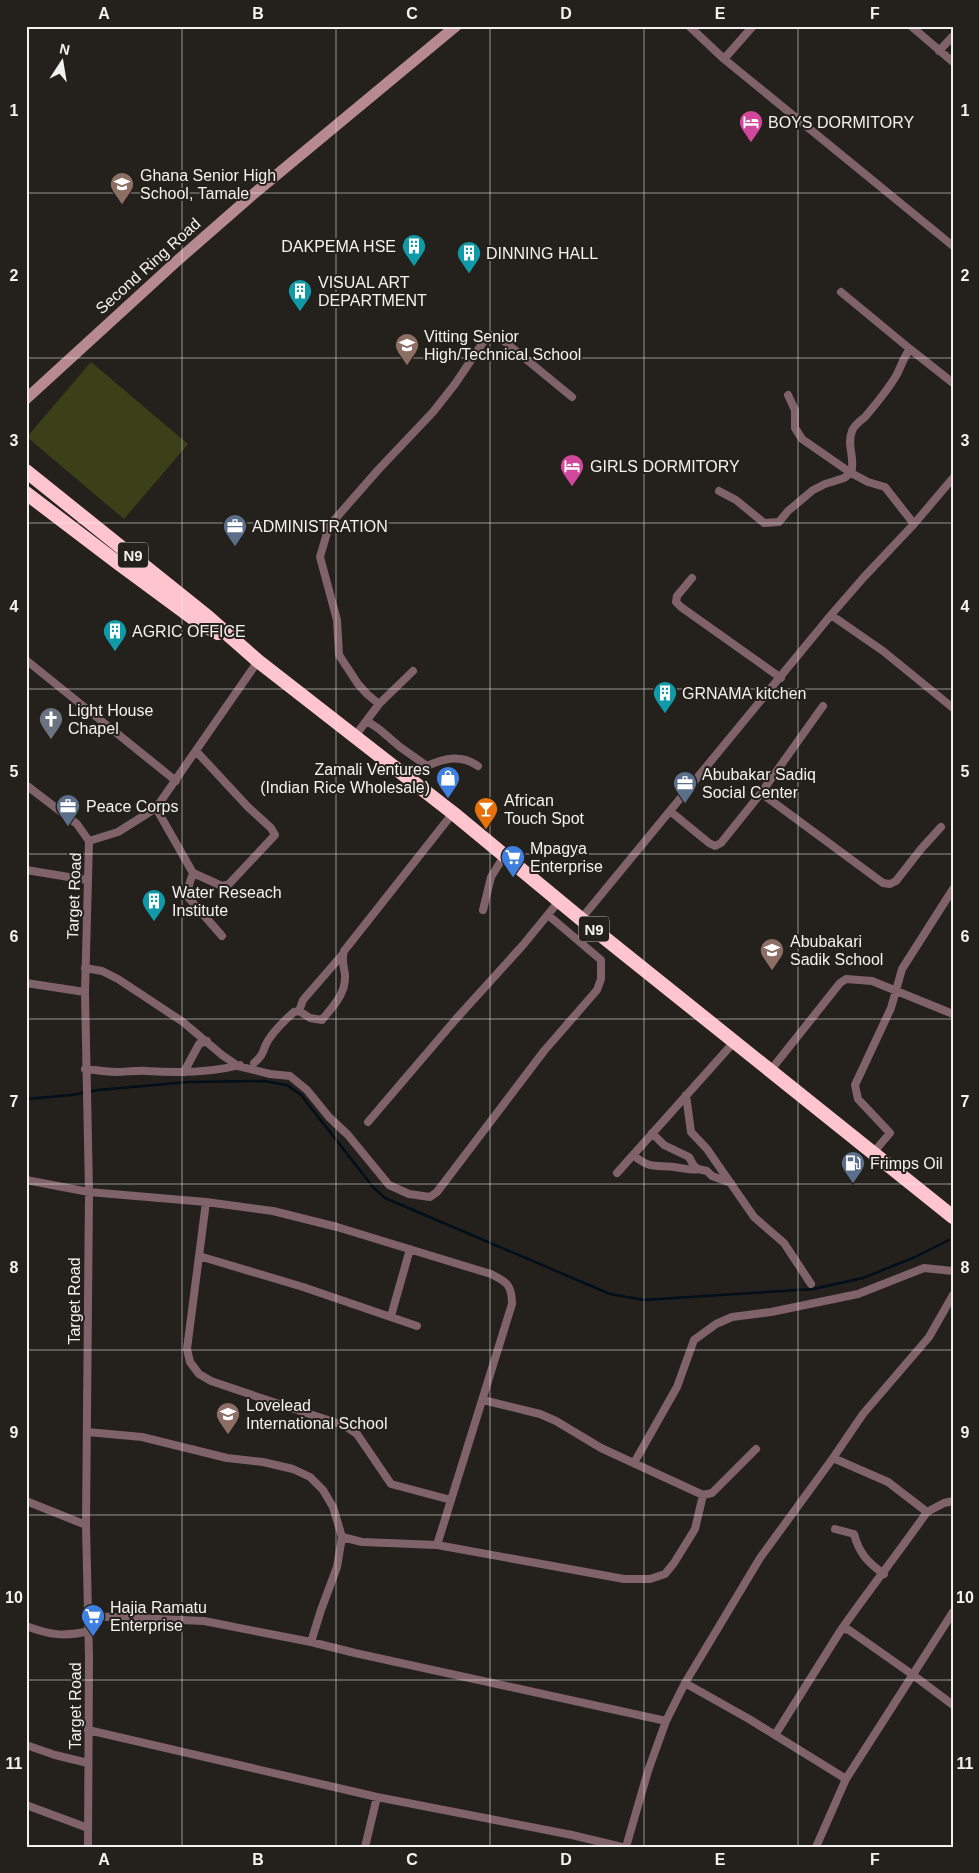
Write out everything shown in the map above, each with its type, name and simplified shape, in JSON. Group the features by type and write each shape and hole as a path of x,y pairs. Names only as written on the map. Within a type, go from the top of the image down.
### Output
{"highway":[{"name":"N9","path":"26,471 208,616 258,661 453,813 581,919 952,1217"},
{"name":"N9","path":"26,493 201,624 236,643"}],"street":[{"name":"Second Ring Road","path":"26,399 250,197 456,26"},
{"path":"688,26 724,59 953,246"},
{"path":"724,59 753,26"},
{"path":"911,26 953,62"},
{"path":"939,50 953,36"},
{"path":"841,292 953,383"},
{"path":"379,704 358,684 339,655 337,620 320,557 329,526 378,470 433,412 455,384 484,341 492,335 499,337 572,397"},
{"path":"719,491 743,505 764,523 770,524 779,522 788,511 813,490 844,478 851,473 854,466 850,449 850,437 853,428 882,398 910,349"},
{"path":"788,395 795,410 795,428 802,439 851,473 868,482 885,487 914,524"},
{"path":"581,919 831,616 953,478"},
{"path":"692,578 677,596 676,602 681,608 781,678"},
{"path":"831,616 883,651 953,708"},
{"path":"26,660 176,781"},
{"path":"89,841 118,832 156,808 258,661"},
{"path":"355,736 379,704 413,671"},
{"path":"670,811 709,843 715,846 721,844 761,793 823,706"},
{"path":"367,721 427,766 440,760 460,758 470,760 478,766"},
{"path":"156,808 193,872 222,886 229,884 275,835 271,828 248,807 196,750"},
{"name":"Target Road","path":"26,786 77,824 89,841 84,992 89,1192 86,1525 89,1631 88,1847"},
{"path":"761,793 883,883 890,884 896,881 920,849 942,827"},
{"path":"299,1011 303,1000 342,955 453,813"},
{"path":"482,910 489,881 504,856"},
{"path":"26,870 87,880"},
{"path":"193,872 188,897 222,936"},
{"path":"873,1153 890,1133 858,1099 855,1084 891,1008 902,969 953,889"},
{"path":"368,1122 559,901"},
{"path":"86,968 102,971 118,979 183,1022 238,1066 270,1074 290,1076 308,1090 329,1117 348,1135 390,1184 409,1194 430,1197 437,1192 544,1051 597,990 601,979 601,960 548,915"},
{"path":"254,1063 266,1049 268,1040 294,1012 299,1011 310,1018 322,1020 343,990 345,983 342,955"},
{"path":"770,1071 840,983 846,979 872,981 953,1014"},
{"path":"26,983 84,992"},
{"path":"184,1072 200,1044 207,1041"},
{"path":"617,1173 734,1042"},
{"path":"85,1072 224,1070 254,1063 261,1064 270,1074"},
{"path":"686,1095 691,1132 707,1149 754,1216 784,1243 811,1284"},
{"path":"652,1133 664,1145 689,1157 698,1169"},
{"path":"633,1155 642,1162 655,1167 698,1169 707,1171 712,1176 731,1183"},
{"path":"26,1180 89,1192 206,1202 273,1211 337,1227 410,1249 491,1274 505,1281 512,1292 512,1304 437,1545"},
{"path":"206,1202 187,1349 190,1362 199,1374 252,1396 343,1425 357,1434 391,1484 451,1500"},
{"path":"391,1316 410,1249"},
{"path":"199,1256 303,1287 417,1326"},
{"path":"634,1462 676,1387 694,1340 716,1324 732,1317 771,1312 858,1294 924,1268 953,1271"},
{"path":"88,1730 377,1797 624,1847 666,1720 685,1683 760,1558 871,1404 929,1337 953,1295"},
{"path":"483,1400 540,1414 556,1421 601,1448 703,1495 712,1492 756,1449"},
{"path":"87,1432 142,1437 227,1458 263,1462 293,1469 310,1477 323,1490 332,1507 342,1537 337,1567 311,1642"},
{"path":"833,1458 888,1482 927,1512"},
{"path":"342,1537 362,1542 437,1545 624,1579 650,1579 665,1574 674,1563 695,1528 703,1495"},
{"path":"26,1501 86,1525"},
{"path":"775,1735 841,1630 884,1574 927,1512 944,1503 953,1501"},
{"path":"835,1529 854,1534 858,1548 873,1566 884,1574"},
{"path":"816,1847 846,1779 953,1612"},
{"path":"88,1616 204,1621 311,1642 666,1720"},
{"path":"26,1626 52,1634 70,1635 89,1631"},
{"path":"841,1630 849,1630 953,1705"},
{"path":"685,1683 846,1779"},
{"path":"26,1745 55,1755 88,1763"},
{"path":"365,1847 377,1797"},
{"path":"26,1805 88,1828"}],"green space":[{"path":"91,362 188,444 124,519 27,437"}],"waterway":[{"path":"26,1099 188,1082 264,1081 287,1085 301,1095 373,1187 385,1198 610,1294 644,1300 813,1289 863,1278 915,1257 949,1240"}],"place":[{"name":"BOYS DORMITORY","path":"751,143"},
{"name":"Ghana Senior High School, Tamale","path":"122,205"},
{"name":"DAKPEMA HSE","path":"414,267"},
{"name":"DINNING HALL","path":"469,274"},
{"name":"VISUAL ART DEPARTMENT","path":"300,312"},
{"name":"Vitting Senior High/Technical School","path":"407,366"},
{"name":"GIRLS DORMITORY","path":"572,487"},
{"name":"ADMINISTRATION","path":"235,547"},
{"name":"AGRIC OFFICE","path":"115,652"},
{"name":"GRNAMA kitchen","path":"665,714"},
{"name":"Light House Chapel","path":"51,740"},
{"name":"Zamali Ventures (Indian Rice Wholesale)","path":"448,799"},
{"name":"Abubakar Sadiq Social Center","path":"685,804"},
{"name":"Peace Corps","path":"68,827"},
{"name":"African Touch Spot","path":"486,830"},
{"name":"Mpagya Enterprise","path":"513,878"},
{"name":"Water Reseach Institute","path":"154,922"},
{"name":"Abubakari Sadik School","path":"772,971"},
{"name":"Frimps Oil","path":"853,1184"},
{"name":"Lovelead International School","path":"228,1435"},
{"name":"Hajia Ramatu Enterprise","path":"93,1637"}]}
